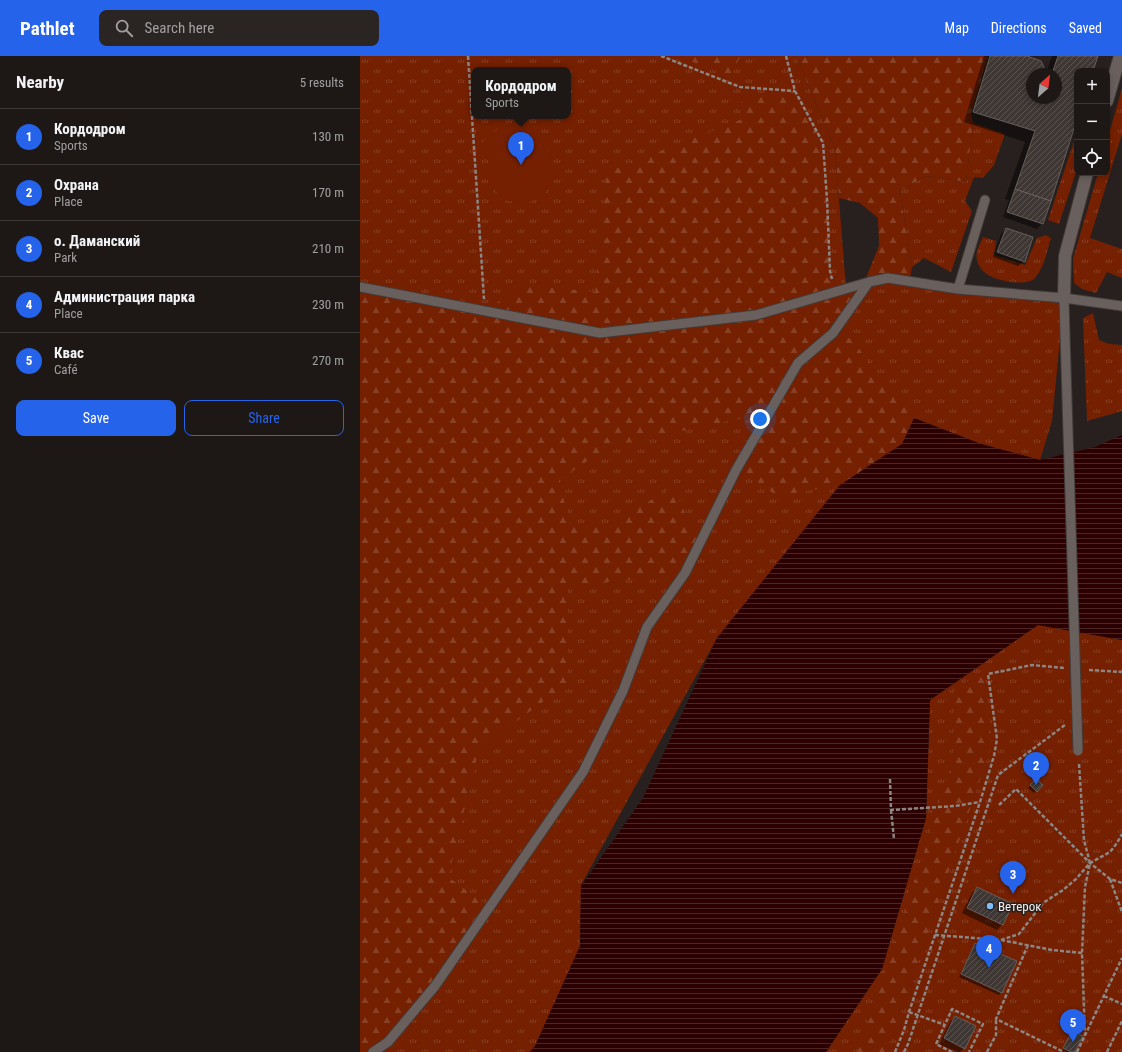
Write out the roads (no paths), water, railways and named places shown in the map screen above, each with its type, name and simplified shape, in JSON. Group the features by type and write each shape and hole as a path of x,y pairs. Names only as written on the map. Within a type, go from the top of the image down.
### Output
{"street":[{"path":"1110,91 1120,56"},
{"path":"1064,298 1064,256 1086,176"}],"lane":[{"path":"958,290 985,200"},
{"path":"360,287 600,333 756,315 869,282 888,278 958,290 1064,298 1122,306"},
{"path":"373,1052 388,1042 435,986 583,772 624,691 647,626 685,573 736,470 798,363 833,333 869,282"},
{"path":"1064,298 1078,751"}],"place":[{"name":"Кордодром","path":"521,165"},
{"name":"Охрана","path":"1036,785"},
{"name":"о. Даманский","path":"1013,894"},
{"name":"Ветерок","path":"990,906"},
{"name":"Администрация парка","path":"989,968"},
{"name":"Квас","path":"1073,1042"}]}
